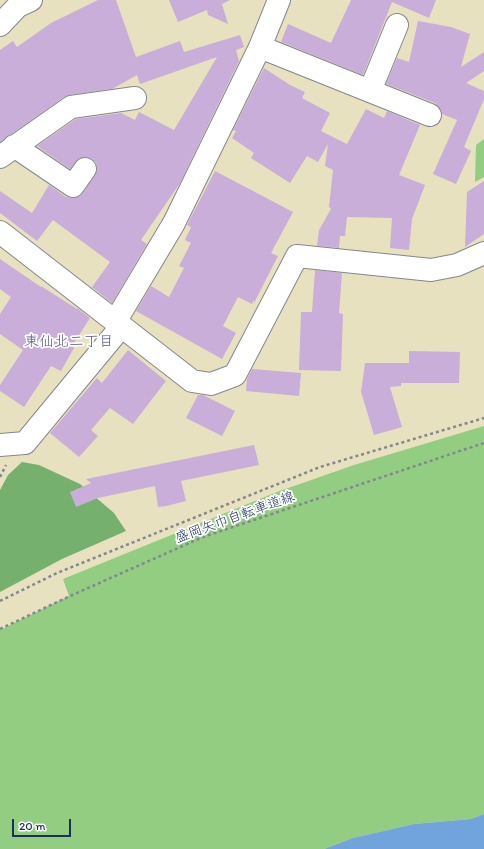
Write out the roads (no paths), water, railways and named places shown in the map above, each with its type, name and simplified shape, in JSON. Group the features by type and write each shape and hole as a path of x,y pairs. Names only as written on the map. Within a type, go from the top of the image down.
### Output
{"street":[{"path":"0,25 18,6 31,0"},
{"path":"0,446 25,443 118,324 174,223 260,47 279,0"},
{"path":"370,91 397,25"},
{"path":"260,47 430,116"},
{"path":"85,169 73,186 7,151 71,107 135,98"},
{"path":"0,232 192,381 211,384 235,375 297,256 431,270 457,265 484,253"}],"water":[{"path":"484,814 484,849 324,849 353,838 414,824 471,819"}],"district":[{"name":"東仙北二丁目","path":"69,342"}]}
